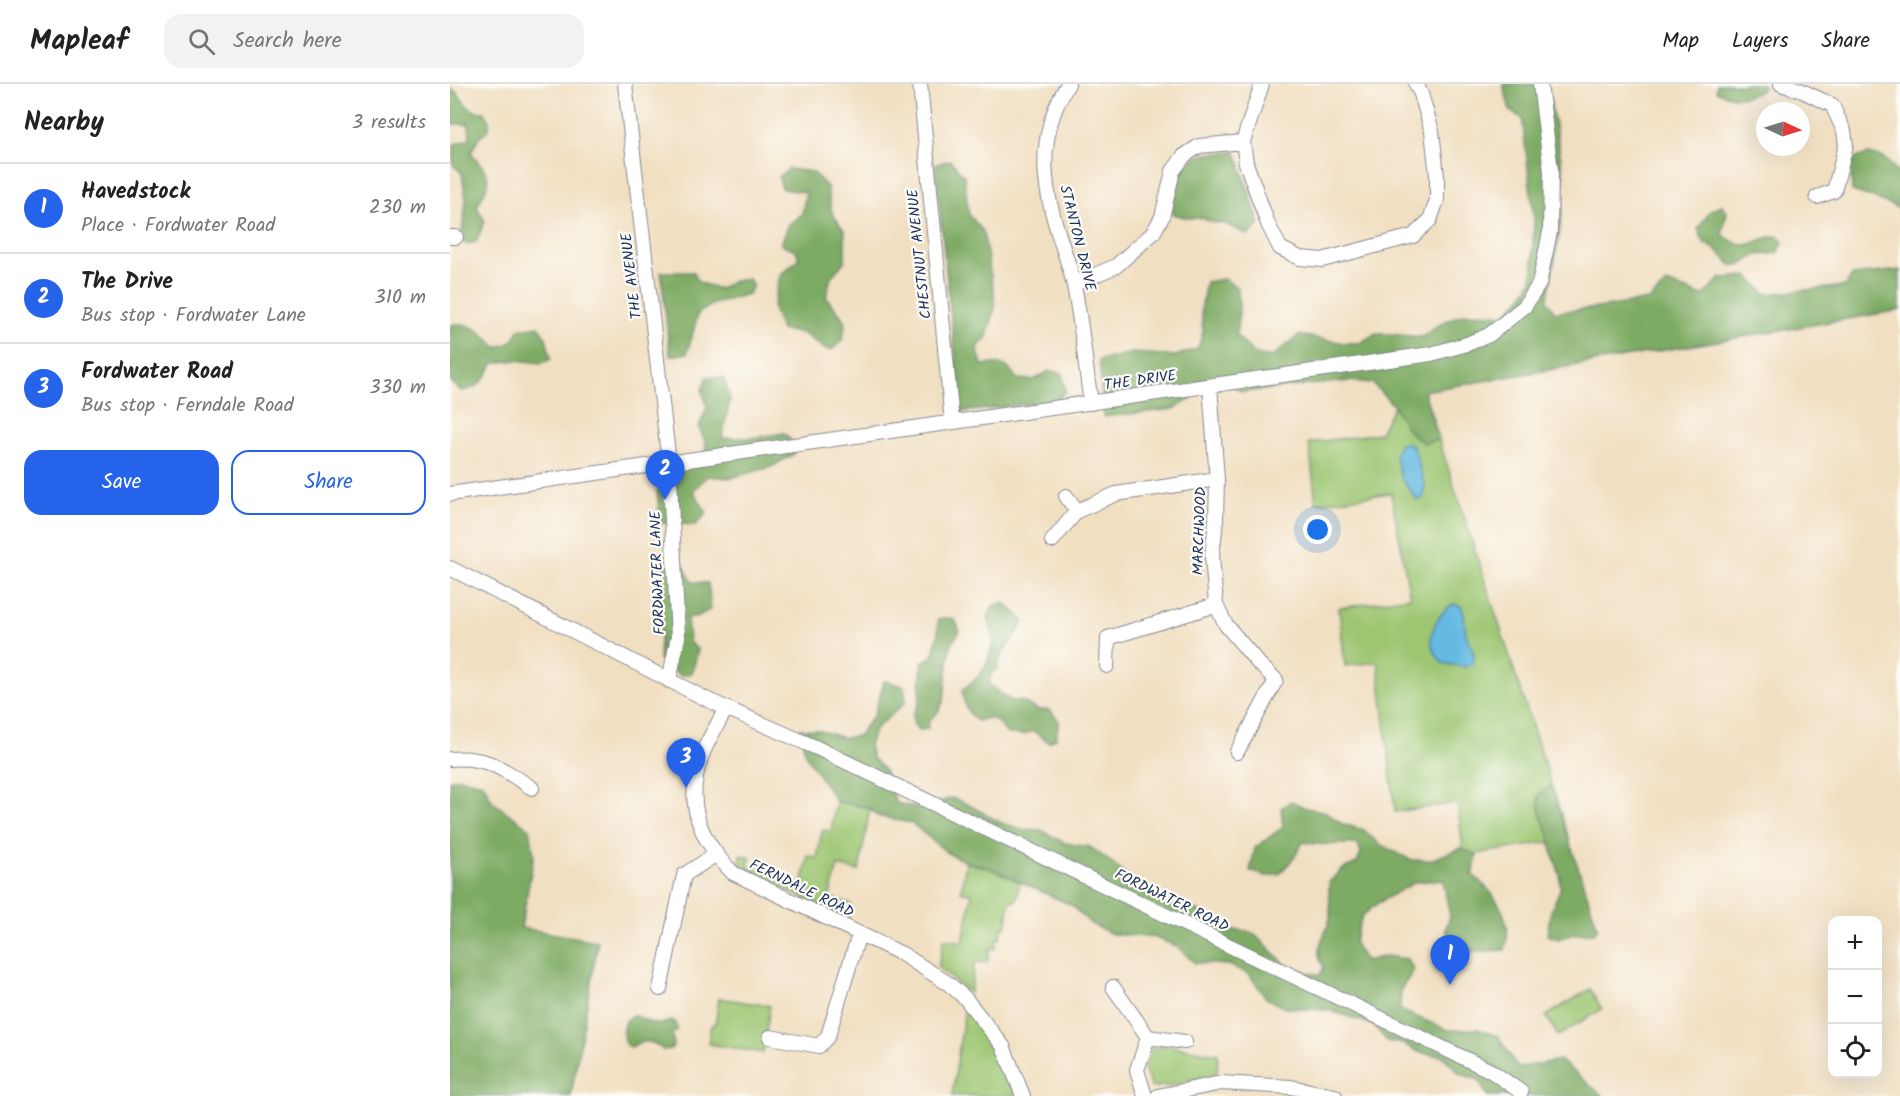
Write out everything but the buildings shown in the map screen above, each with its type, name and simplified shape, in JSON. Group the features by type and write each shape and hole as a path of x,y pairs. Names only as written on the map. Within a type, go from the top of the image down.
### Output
{"street":[{"name":"THE AVENUE","path":"625,84 669,463"},
{"name":"CHESTNUT AVENUE","path":"920,84 952,422"},
{"name":"STANTON DRIVE","path":"1068,84 1056,102 1046,135 1046,174 1052,213 1074,284 1092,403"},
{"path":"1262,84 1243,142 1250,173 1268,224 1280,248 1300,258 1322,260 1413,236 1430,220 1437,200 1437,176 1432,131 1416,84"},
{"name":"THE DRIVE","path":"450,494 1431,354 1467,344 1489,334 1525,306 1539,284 1550,232 1551,171 1540,84"},
{"path":"1781,84 1832,105 1844,131 1846,145 1834,191 1817,197"},
{"path":"1074,284 1116,266 1153,233 1162,217 1173,171 1184,156 1199,146 1243,142"},
{"name":"MARCHWOOD","path":"1210,386 1217,479 1212,556 1216,605 1226,625 1259,664 1276,680 1237,752"},
{"name":"FORDWATER LANE","path":"669,463 678,637 669,681"},
{"path":"1052,541 1077,511 1116,494 1217,479"},
{"path":"1066,496 1077,511"},
{"name":"FORDWATER ROAD","path":"450,568 726,709 817,748 1491,1071 1521,1092"},
{"path":"1107,666 1108,638 1216,605"},
{"name":"FERNDALE ROAD","path":"726,709 702,755 694,788 696,817 715,855 733,873 902,954 949,984 964,998 1003,1046 1023,1096"},
{"path":"450,759 460,758 494,763 532,788"},
{"path":"660,990 684,875 715,855"},
{"name":"FERNDALE ROAD","path":"770,1037 819,1046 828,1036 859,934"},
{"path":"1113,987 1148,1036 1185,1042"},
{"path":"1145,1096 1137,1070 1148,1036"},
{"path":"1158,1096 1201,1092 1221,1083 1292,1087 1335,1096"}],"green space":[{"path":"1503,84 1542,84 1548,89 1563,181 1556,256 1547,300 1555,312 1649,300 1667,283 1703,296 1721,278 1748,276 1766,294 1846,286 1852,275 1900,270 1900,310 1424,391 1439,440 1424,443 1409,432 1394,406 1372,383 1349,381 1242,392 1218,378 1200,381 1191,399 1174,409 1104,417 1099,360 1133,353 1176,356 1198,348 1203,332 1201,309 1206,282 1224,279 1238,288 1239,312 1236,335 1253,353 1272,357 1299,335 1344,343 1360,343 1376,333 1422,337 1460,315 1479,313 1504,315 1521,298 1532,281 1534,219 1522,118 1510,111"},
{"path":"1717,84 1764,84 1762,90 1739,97 1716,91"},
{"path":"450,89 457,92 471,109 484,112 489,121 489,129 479,138 471,152 488,178 486,189 477,207 485,221 476,242 466,244 461,240 466,201 462,173 453,165 454,144 470,139 469,124 450,124"},
{"path":"1236,152 1260,225 1248,235 1226,224 1172,214 1176,187 1187,164 1194,158 1207,154"},
{"path":"1869,154 1884,158 1900,172 1900,209 1852,191 1851,169 1855,158"},
{"path":"950,160 964,176 969,215 983,231 994,294 995,308 987,337 977,348 982,365 1002,365 1010,369 1017,379 1034,380 1049,371 1062,373 1065,391 1057,401 961,412 935,165"},
{"path":"789,169 813,172 827,187 832,213 845,232 845,261 831,277 826,297 846,322 842,340 832,350 825,349 802,333 781,330 773,308 780,275 799,259 796,250 781,244 789,224 802,214 806,192 782,189 779,177"},
{"path":"1722,205 1727,212 1722,234 1732,241 1745,245 1778,236 1783,242 1778,253 1756,255 1742,265 1731,265 1717,250 1704,243 1698,229 1710,211"},
{"path":"661,272 694,272 698,282 719,289 736,280 749,279 753,286 748,294 713,304 698,314 687,353 670,356"},
{"path":"467,325 477,330 496,347 511,342 519,329 539,326 546,338 551,359 542,363 516,360 494,363 478,385 461,391 450,381 450,326"},
{"path":"707,377 724,378 730,400 722,438 751,438 784,433 792,441 794,454 771,467 730,478 707,476 693,491 707,513 696,525 660,523 657,491 680,472 704,465 706,444 699,427 707,407 702,390"},
{"path":"1423,391 1569,839 1464,856 1457,803 1395,812 1378,662 1345,666 1339,608 1410,597 1391,493 1316,503 1309,443 1380,433 1394,406"},
{"path":"682,562 692,582 708,583 711,609 698,616 687,618 689,642 698,650 692,673 681,676 659,659 663,564"},
{"path":"1003,602 1024,620 1002,655 998,668 991,674 989,684 1011,701 1021,701 1038,710 1050,710 1059,721 1056,738 1049,742 1033,731 1024,735 1007,734 995,720 987,718 977,721 968,711 965,703 962,690 985,668 994,640 988,617 993,606"},
{"path":"953,619 958,625 959,632 950,647 944,700 938,712 929,721 928,729 919,730 914,725 913,714 919,704 922,662 932,657 938,635 938,620"},
{"path":"884,681 904,686 906,702 875,729 869,745 872,758 884,770 896,803 919,808 952,798 1001,823 1023,829 1041,830 1065,843 1090,847 1115,865 1137,889 1153,896 1168,907 1192,908 1207,915 1223,929 1255,934 1290,969 1320,975 1324,967 1320,960 1319,947 1330,916 1329,882 1343,869 1357,863 1361,852 1357,844 1323,845 1303,842 1294,858 1279,874 1266,876 1250,871 1255,848 1283,827 1281,808 1291,801 1306,808 1326,812 1342,824 1364,830 1379,844 1411,860 1430,860 1461,848 1477,855 1473,875 1490,892 1502,911 1508,929 1505,950 1471,952 1452,944 1445,930 1450,917 1443,880 1415,882 1378,903 1362,916 1354,943 1366,961 1386,956 1407,959 1414,970 1401,989 1400,1010 1448,1030 1478,1029 1498,1036 1518,1068 1560,1060 1603,1096 1487,1096 1479,1080 1459,1073 1443,1056 1421,1053 1403,1044 1387,1041 1373,1025 1329,1010 1286,1008 1266,998 1249,974 1229,965 1195,963 1176,946 1153,937 1112,934 1091,924 1071,905 992,869 966,862 948,853 911,823 877,816 870,808 836,801 805,754 800,729 819,730 844,738 858,736 874,715"},
{"path":"459,778 483,783 493,802 530,829 534,855 521,928 598,941 571,1096 450,1096 450,780"},
{"path":"1551,785 1598,928 1594,933 1574,934 1558,939 1547,935 1551,910 1560,890 1560,875 1551,848 1550,837 1540,813 1538,795"},
{"path":"836,801 870,808 859,871 838,866 829,898 851,904 848,919 739,868 741,855 750,857 748,868 773,872 773,879 802,885 808,856 817,858 822,830 831,831"},
{"path":"966,862 992,869 1020,882 1016,901 1010,901 1006,927 1002,927 995,949 990,948 987,963 975,962 970,993 938,967 944,939 963,942 972,894 961,891"},
{"path":"1590,989 1602,1009 1558,1036 1546,1016"},
{"path":"719,998 770,1006 763,1053 708,1044 711,1025 715,1025"},
{"path":"965,1008 997,1053 1016,1096 952,1096"},
{"path":"634,1015 656,1024 675,1022 677,1030 672,1034 674,1045 671,1049 663,1050 648,1042 631,1047 626,1045 623,1027"},
{"path":"1165,1045 1218,1054 1217,1073 1171,1086 1151,1087 1144,1068 1151,1049"}],"water":[{"path":"1408,443 1413,446 1425,486 1422,499 1417,500 1401,478 1395,455 1399,444"},
{"path":"1454,604 1461,606 1463,610 1466,635 1473,652 1473,663 1467,667 1442,663 1432,646 1432,634 1437,622"}],"place":[{"name":"The Drive","path":"665,500"},
{"name":"Fordwater Road","path":"686,788"},
{"name":"Havedstock","path":"1450,985"}]}
